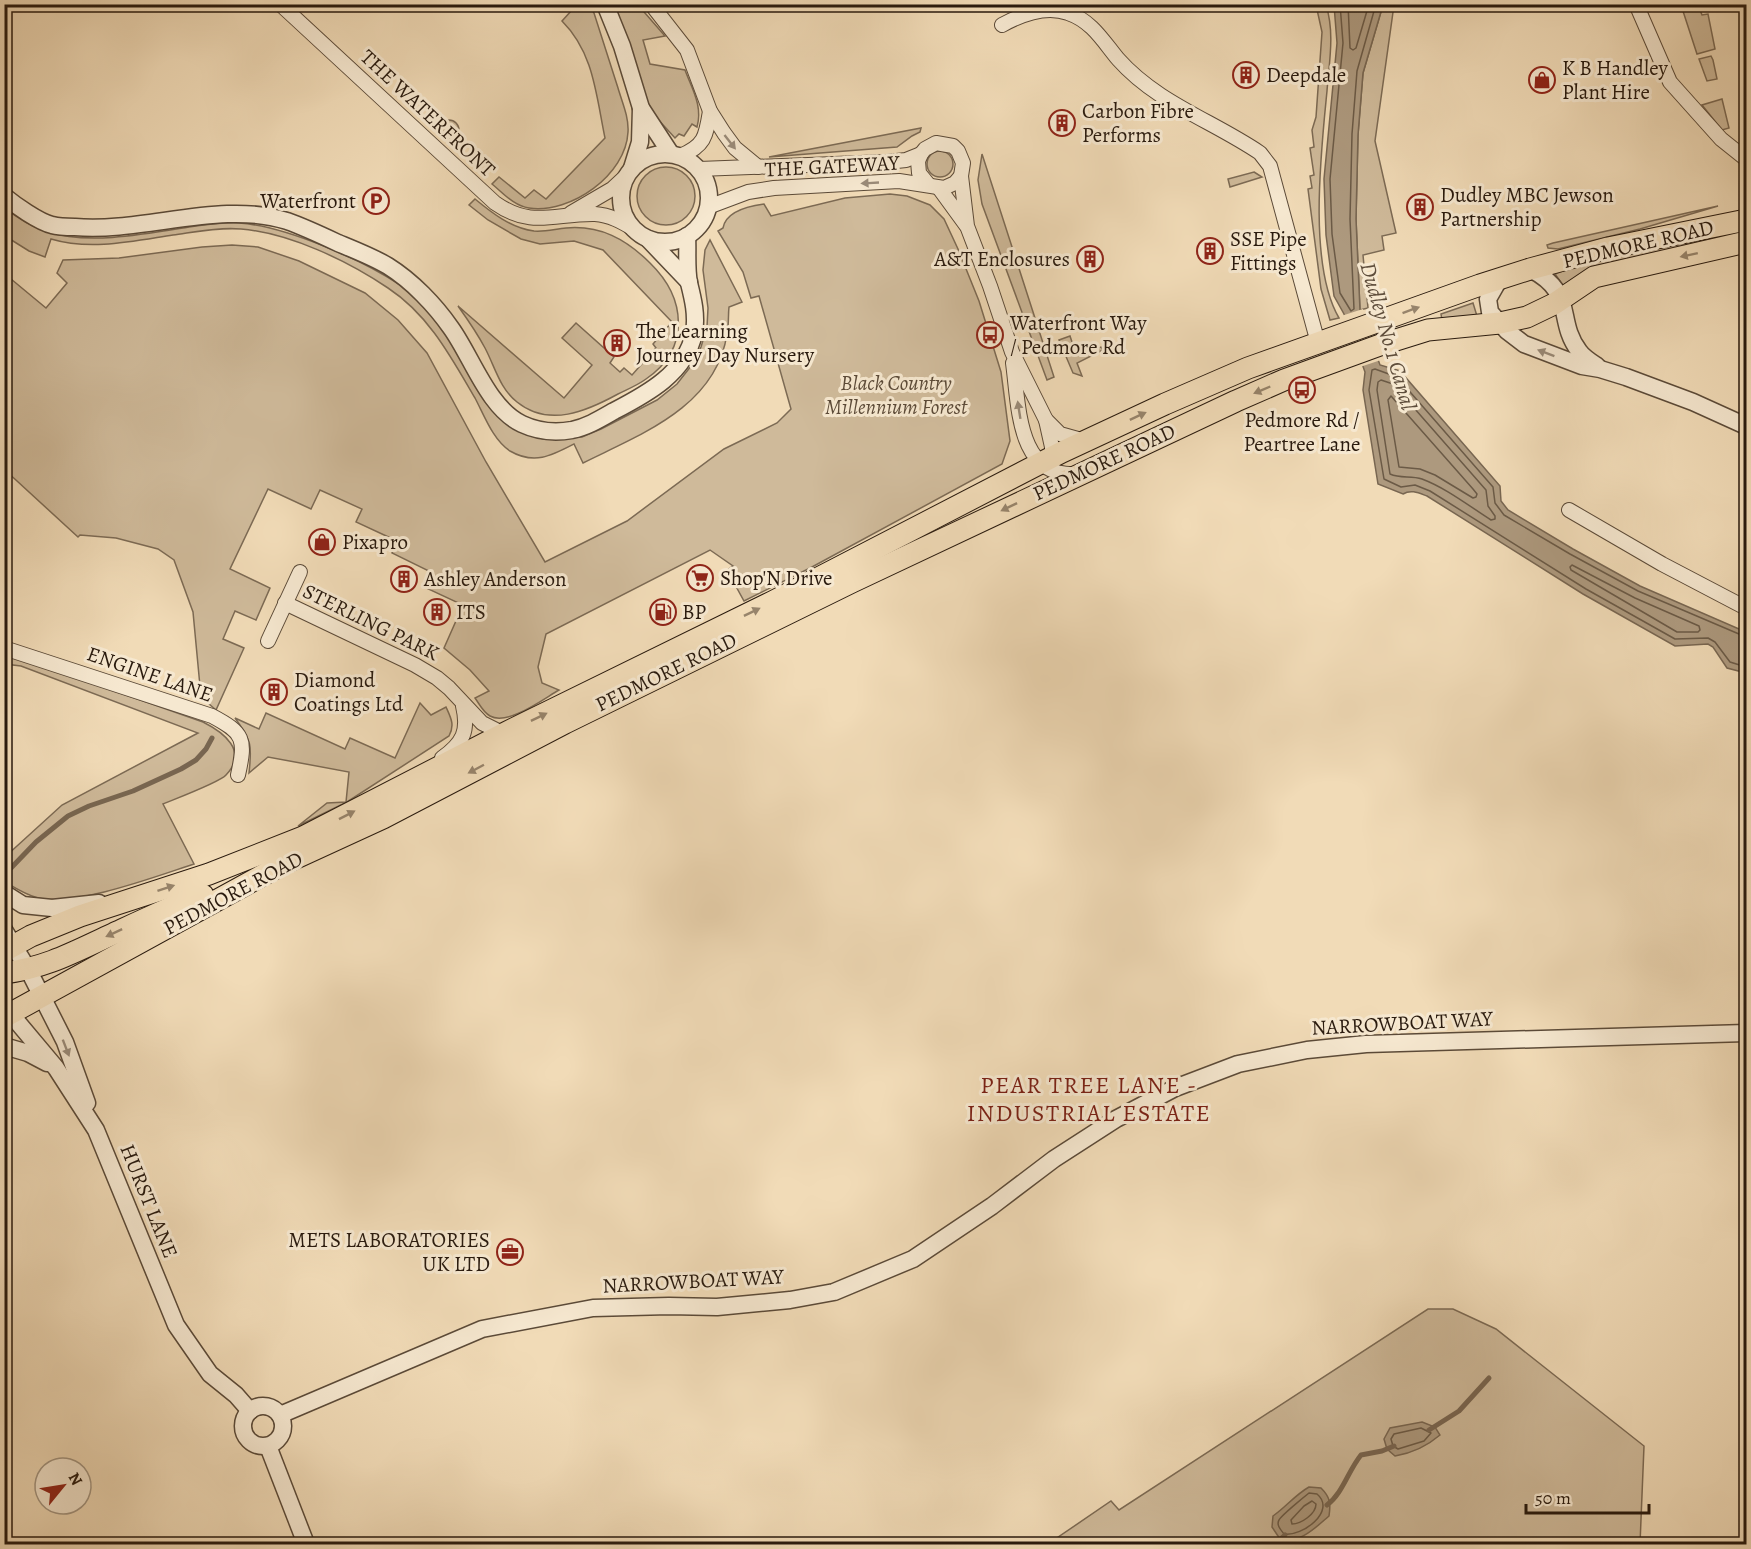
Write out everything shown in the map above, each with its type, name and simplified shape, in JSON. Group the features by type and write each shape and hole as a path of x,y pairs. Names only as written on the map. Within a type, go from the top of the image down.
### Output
{"highway":[{"name":"PEDMORE ROAD","path":"7,942 31,936 80,916 209,874 303,837 504,734 774,601 1016,475 1048,464 1085,441 1248,368 1530,269 1608,248 1746,220"},
{"name":"PEDMORE ROAD","path":"6,1005 41,995 285,863 383,818 542,734 693,659 1042,491 1246,397 1343,358 1428,330 1500,323 1527,317 1541,311 1594,277 1746,242"},
{"path":"4,973 28,970 56,962 163,910 285,863"}],"street":[{"name":"THE WATERFRONT","path":"280,4 495,203 509,213 523,218 596,214 612,217 641,234"},
{"path":"605,4 622,46 641,108 640,142 624,183 621,200 623,212 641,234 689,282"},
{"name":"THE GATEWAY","path":"651,4 687,50 710,111 735,148 758,167"},
{"path":"1636,4 1670,82 1720,139 1746,159"},
{"path":"1002,25 1016,17 1035,11 1050,10 1067,12 1086,21 1134,75 1152,90 1260,153 1270,166 1327,340"},
{"path":"641,108 676,155 699,170 708,187 708,207 701,224 687,236 668,242 641,234"},
{"path":"630,171 644,159 657,154 676,155 693,151 703,141 710,111"},
{"name":"THE GATEWAY","path":"967,226 919,173 918,160 930,145 936,143 952,146 962,158 961,176 967,226 1012,352 1046,420 1052,447 1048,464 1033,456 1024,438"},
{"name":"THE GATEWAY","path":"699,170 887,162 906,160 921,154"},
{"name":"THE WATERFRONT","path":"563,216 594,201 612,189 630,171"},
{"path":"933,186 949,186 961,176"},
{"name":"THE GATEWAY","path":"708,207 748,192 774,188 899,181 933,186"},
{"path":"4,196 50,225 100,229 250,214 284,220 314,232 376,260 406,280 430,302 449,325 493,398 505,413 521,424 537,429 570,430 587,426 649,393 677,367 694,332 695,310 693,292 689,282 687,236"},
{"path":"1530,269 1549,280 1561,298 1572,339 1580,353 1600,369"},
{"path":"1500,278 1488,299 1490,312 1524,344 1582,366 1600,369 1693,402 1746,426"},
{"name":"THE GATEWAY","path":"1012,352 1025,456 1016,475"},
{"name":"THE GATEWAY","path":"1046,420 1060,434 1085,441"},
{"path":"1042,491 1048,464 1065,475 1079,474"},
{"path":"1569,510 1662,564 1746,608"},
{"path":"268,641 300,572"},
{"name":"STERLING PARK","path":"285,603 422,669 449,688 482,723 504,734"},
{"name":"ENGINE LANE","path":"4,648 202,713 228,724 239,736 244,749 238,775"},
{"path":"409,783 452,751 462,738 467,721 462,704"},
{"path":"4,894 22,905 52,908 134,898"},
{"path":"7,942 28,970 65,1042 96,1130"},
{"name":"HURST LANE","path":"6,1005 56,1068 96,1130 176,1324 210,1374 236,1395 250,1411"},
{"name":"NARROWBOAT WAY","path":"280,1415 482,1329 593,1308 717,1307 790,1300 834,1292 913,1259 992,1206 1054,1159 1116,1119 1175,1088 1238,1064 1307,1050 1366,1044 1746,1033"},
{"path":"4,1046 28,1053 56,1068"},
{"path":"263,1406 270,1407 280,1415 282,1431 274,1443 259,1446 252,1443 245,1434 244,1421 250,1411 263,1406"},
{"path":"268,1446 306,1545"}],"green space":[{"path":"567,5 589,5 594,13 625,110 628,132 625,148 618,163 607,177 578,198 562,205 545,208 524,207 492,184 499,177 525,198 534,190 546,199 605,138 596,91 587,61 573,33 562,21 572,10"},
{"path":"615,5 638,5 665,36 643,40 650,64 685,70 699,112 697,127 692,124 684,136 679,134 675,138 654,115 644,97"},
{"path":"1316,5 1326,5 1331,37 1319,208 1323,269 1329,296 1339,318 1330,320 1321,289 1308,189 1312,188 1310,176 1314,175 1310,148 1314,147 1312,130 1316,117 1322,32"},
{"path":"1383,5 1394,5 1375,141 1396,233 1382,236 1384,250 1363,255 1368,308 1360,310 1356,219 1358,135 1363,73"},
{"path":"1681,5 1698,5 1702,15 1708,14 1715,49 1697,54"},
{"path":"1711,56 1717,79 1707,81 1699,59"},
{"path":"1722,99 1729,128 1722,130 1702,105"},
{"path":"449,120 456,123 459,130 456,137 449,140 442,137 439,130 442,123"},
{"path":"921,128 920,132 897,147 769,157"},
{"path":"940,151 949,155 953,164 949,173 940,177 931,173 927,164 931,155"},
{"path":"982,154 1054,377 1047,380 982,204 978,180"},
{"path":"660,167 672,167 687,175 695,190 695,202 687,217 672,225 660,225 645,217 637,202 637,190 645,175"},
{"path":"1254,172 1262,177 1230,187 1228,179"},
{"name":"Black Country Millennium Forest","path":"890,194 907,196 930,205 944,219 958,249 979,301 1001,372 1010,441 1002,464 812,567 744,601 727,570 733,566 710,550 546,634 538,667 542,683 559,690 516,715 497,718 485,712 475,698 489,691 470,670 444,648 463,605 424,587 431,572 392,553 397,541 356,522 362,509 320,490 311,509 268,489 230,569 270,588 256,620 235,611 223,639 244,648 216,710 201,697 193,612 174,560 158,549 116,538 80,535 78,537 5,470 5,274 46,308 67,283 57,273 63,260 119,258 232,245 258,247 299,261 365,293 398,320 427,353 486,462 545,562 627,521 724,449 777,423 791,409 759,296 751,298 743,272 718,231 723,228 729,217 745,208 764,204 771,216 845,198"},
{"path":"475,199 517,227 538,231 578,228 601,231 612,235 641,254 662,277 671,292 676,307 677,338 671,353 661,367 633,387 594,406 568,414 542,414 529,410 511,397 502,384 479,337 458,306 564,398 592,365 562,338 576,323 614,357 610,363 620,372 624,368 632,375 656,348 653,344 672,322 603,250 574,241 540,244 521,239 488,220 469,205"},
{"path":"1718,206 1640,229 1558,249 1548,248 1547,245 1553,243"},
{"path":"4,207 30,225 64,236 118,237 239,223 278,230 322,245 384,275 413,296 433,317 518,431 543,439 582,437 657,400 677,384 691,366 701,347 707,327 708,308 703,270 705,250 710,240 742,302 729,307 728,331 720,359 708,381 673,415 651,429 583,463 574,444 550,455 527,458 510,451 499,440 448,352 416,311 388,288 337,259 279,236 241,229 207,230 97,245 66,243 51,239 45,257 29,251 5,236"},
{"path":"1746,229 1746,237 1590,272 1571,280 1564,287 1555,274 1583,263"},
{"path":"1473,303 1477,316 1442,320 1441,314"},
{"path":"1070,336 1076,354 1101,347 1103,350 1077,363 1082,376 1073,373 1059,340"},
{"path":"5,655 21,658 203,722 218,731 231,743 235,758 226,775 207,786 163,804 194,864 116,889 54,900 38,898 5,882 4,854 6,856 62,805 198,733 21,666 5,664"},
{"path":"420,703 431,715 446,707 452,725 449,736 347,802 298,826 327,803 346,802 349,772 268,757 249,773 250,744 235,718 259,729 266,713 345,749 350,738 395,758"},
{"path":"1428,1309 1453,1309 1496,1329 1644,1446 1640,1544 1048,1544 1111,1501 1119,1510"}],"water":[{"path":"1334,5 1383,5 1363,73 1358,135 1356,219 1360,310 1380,365 1400,371 1500,486 1501,501 1508,510 1640,586 1746,632 1746,673 1727,668 1713,647 1708,644 1675,646 1583,594 1427,496 1412,492 1403,494 1378,484 1363,390 1365,372 1344,314 1334,296 1326,235 1324,179 1337,43"},
{"path":"1422,1422 1435,1427 1440,1435 1419,1449 1408,1453 1395,1456 1387,1449 1384,1439 1390,1428"},
{"path":"1309,1487 1321,1488 1326,1494 1330,1504 1329,1516 1301,1537 1280,1539 1272,1527 1273,1516"}],"pier":[{"path":"1363,309 1381,360 1360,367 1341,316"}],"waterway":[{"path":"11,868 36,842 68,816 133,791 181,769 196,760 212,738"},
{"path":"1429,1430 1459,1411 1489,1378"},
{"path":"1327,1505 1333,1500 1361,1455 1394,1446"},
{"path":"1275,1544 1285,1535"}],"place":[{"name":"Deepdale","path":"1246,75"},
{"name":"K B Handley Plant Hire","path":"1542,80"},
{"name":"Carbon Fibre Performs","path":"1062,123"},
{"name":"Waterfront","path":"376,201"},
{"name":"Dudley MBC Jewson Partnership","path":"1420,207"},
{"name":"SSE Pipe Fittings","path":"1210,251"},
{"name":"A&T Enclosures","path":"1090,259"},
{"name":"Waterfront Way / Pedmore Rd","path":"990,335"},
{"name":"The Learning Journey Day Nursery","path":"617,343"},
{"name":"Pedmore Rd / Peartree Lane","path":"1302,390"},
{"name":"Pixapro","path":"322,542"},
{"name":"Shop'N Drive","path":"700,578"},
{"name":"Ashley Anderson","path":"404,579"},
{"name":"ITS","path":"437,612"},
{"name":"BP","path":"663,612"},
{"name":"Diamond Coatings Ltd","path":"274,692"},
{"name":"METS LABORATORIES UK LTD","path":"510,1252"}],"district":[{"name":"PEAR TREE LANE - INDUSTRIAL ESTATE","path":"1089,1099"}],"water label":[{"name":"Dudley No.1 Canal","path":"1389,336"}]}
